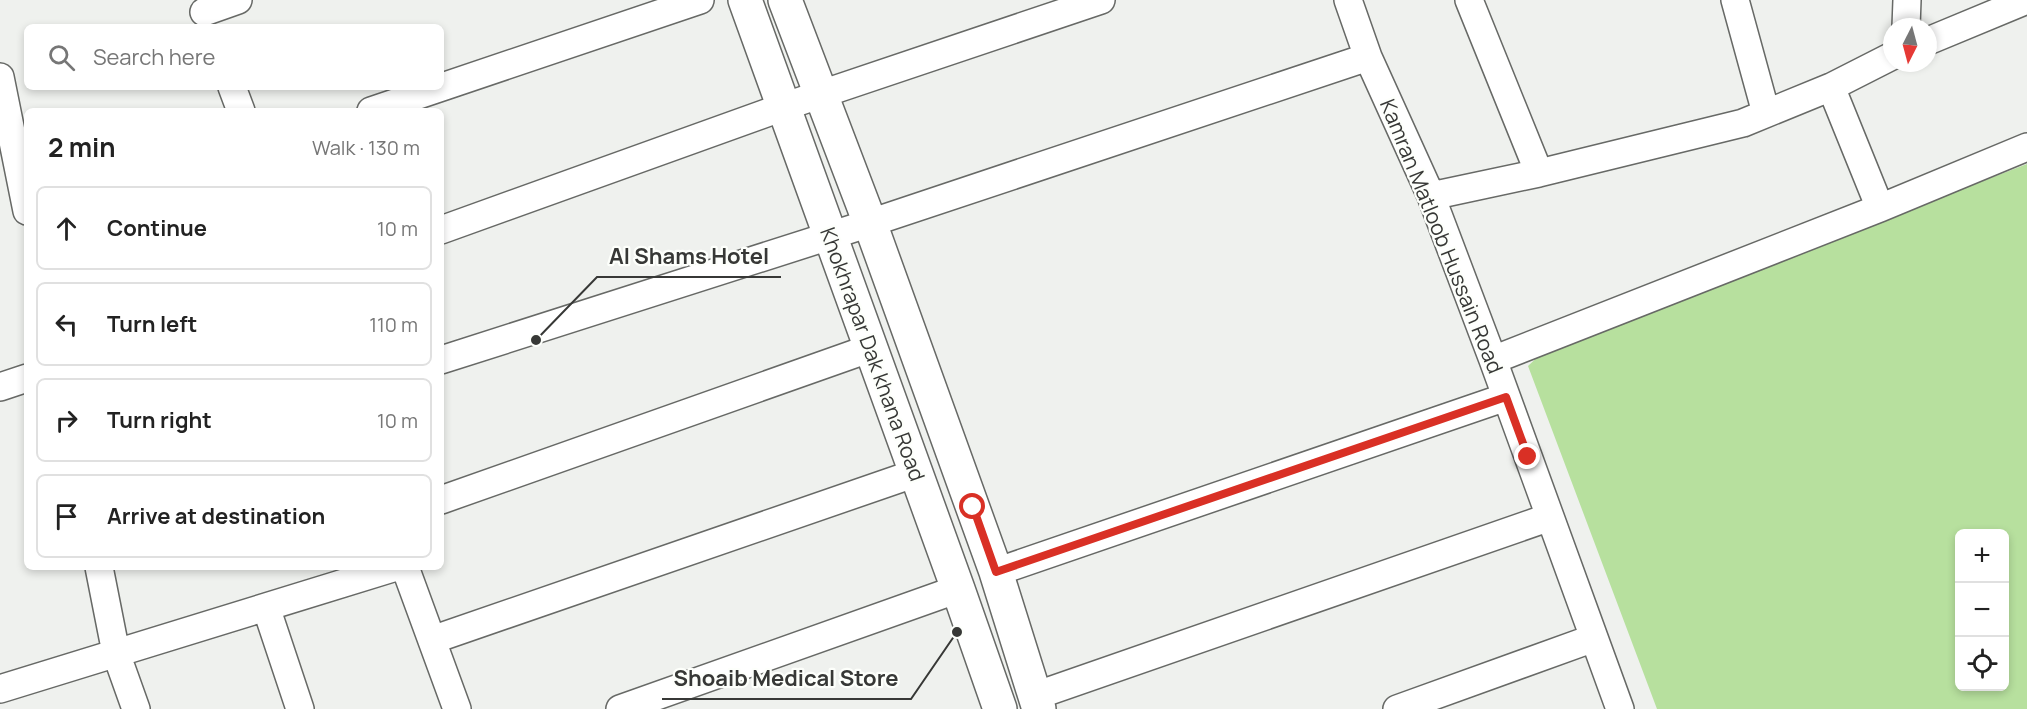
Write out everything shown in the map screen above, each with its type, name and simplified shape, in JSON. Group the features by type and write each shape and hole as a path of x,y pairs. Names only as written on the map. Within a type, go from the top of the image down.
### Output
{"street":[{"path":"205,13 238,0"},
{"path":"444,86 699,0"},
{"name":"Khokhrapar Dak khana Road","path":"745,0 1000,709"},
{"name":"Khokhrapar Dak khana Road","path":"785,0 870,223 996,572 1037,703"},
{"path":"444,229 783,107 1101,0"},
{"name":"Kamran Matloob Hussain Road","path":"1348,0 1368,57 1431,196 1620,709"},
{"path":"1469,0 1539,173"},
{"path":"1735,0 1766,113"},
{"path":"1906,18 1907,0"},
{"path":"1937,37 2027,0"},
{"path":"444,359 870,223 1368,57"},
{"path":"1431,196 1539,173 1743,123 1831,87 1883,61"},
{"path":"0,77 24,196"},
{"path":"1831,87 1880,207"},
{"path":"233,90 239,108"},
{"path":"380,108 433,90"},
{"path":"1493,360 2027,147"},
{"path":"444,499 871,348"},
{"path":"0,387 24,379"},
{"path":"996,572 1506,397"},
{"path":"432,640 916,473"},
{"path":"1037,703 1550,518"},
{"path":"100,570 116,653 136,709"},
{"path":"0,689 386,570"},
{"path":"406,570 457,709"},
{"path":"620,709 958,589"},
{"path":"266,607 300,709"},
{"path":"1397,709 1594,638"}],"green space":[{"path":"2027,164 2027,709 1657,709 1528,366 1547,348"}],"place":[{"name":"Al Shams Hotel","path":"536,340"},
{"name":"Shoaib Medical Store","path":"957,632"}],"route":[{"path":"973,507 996,572 1506,397 1528,457"}]}
